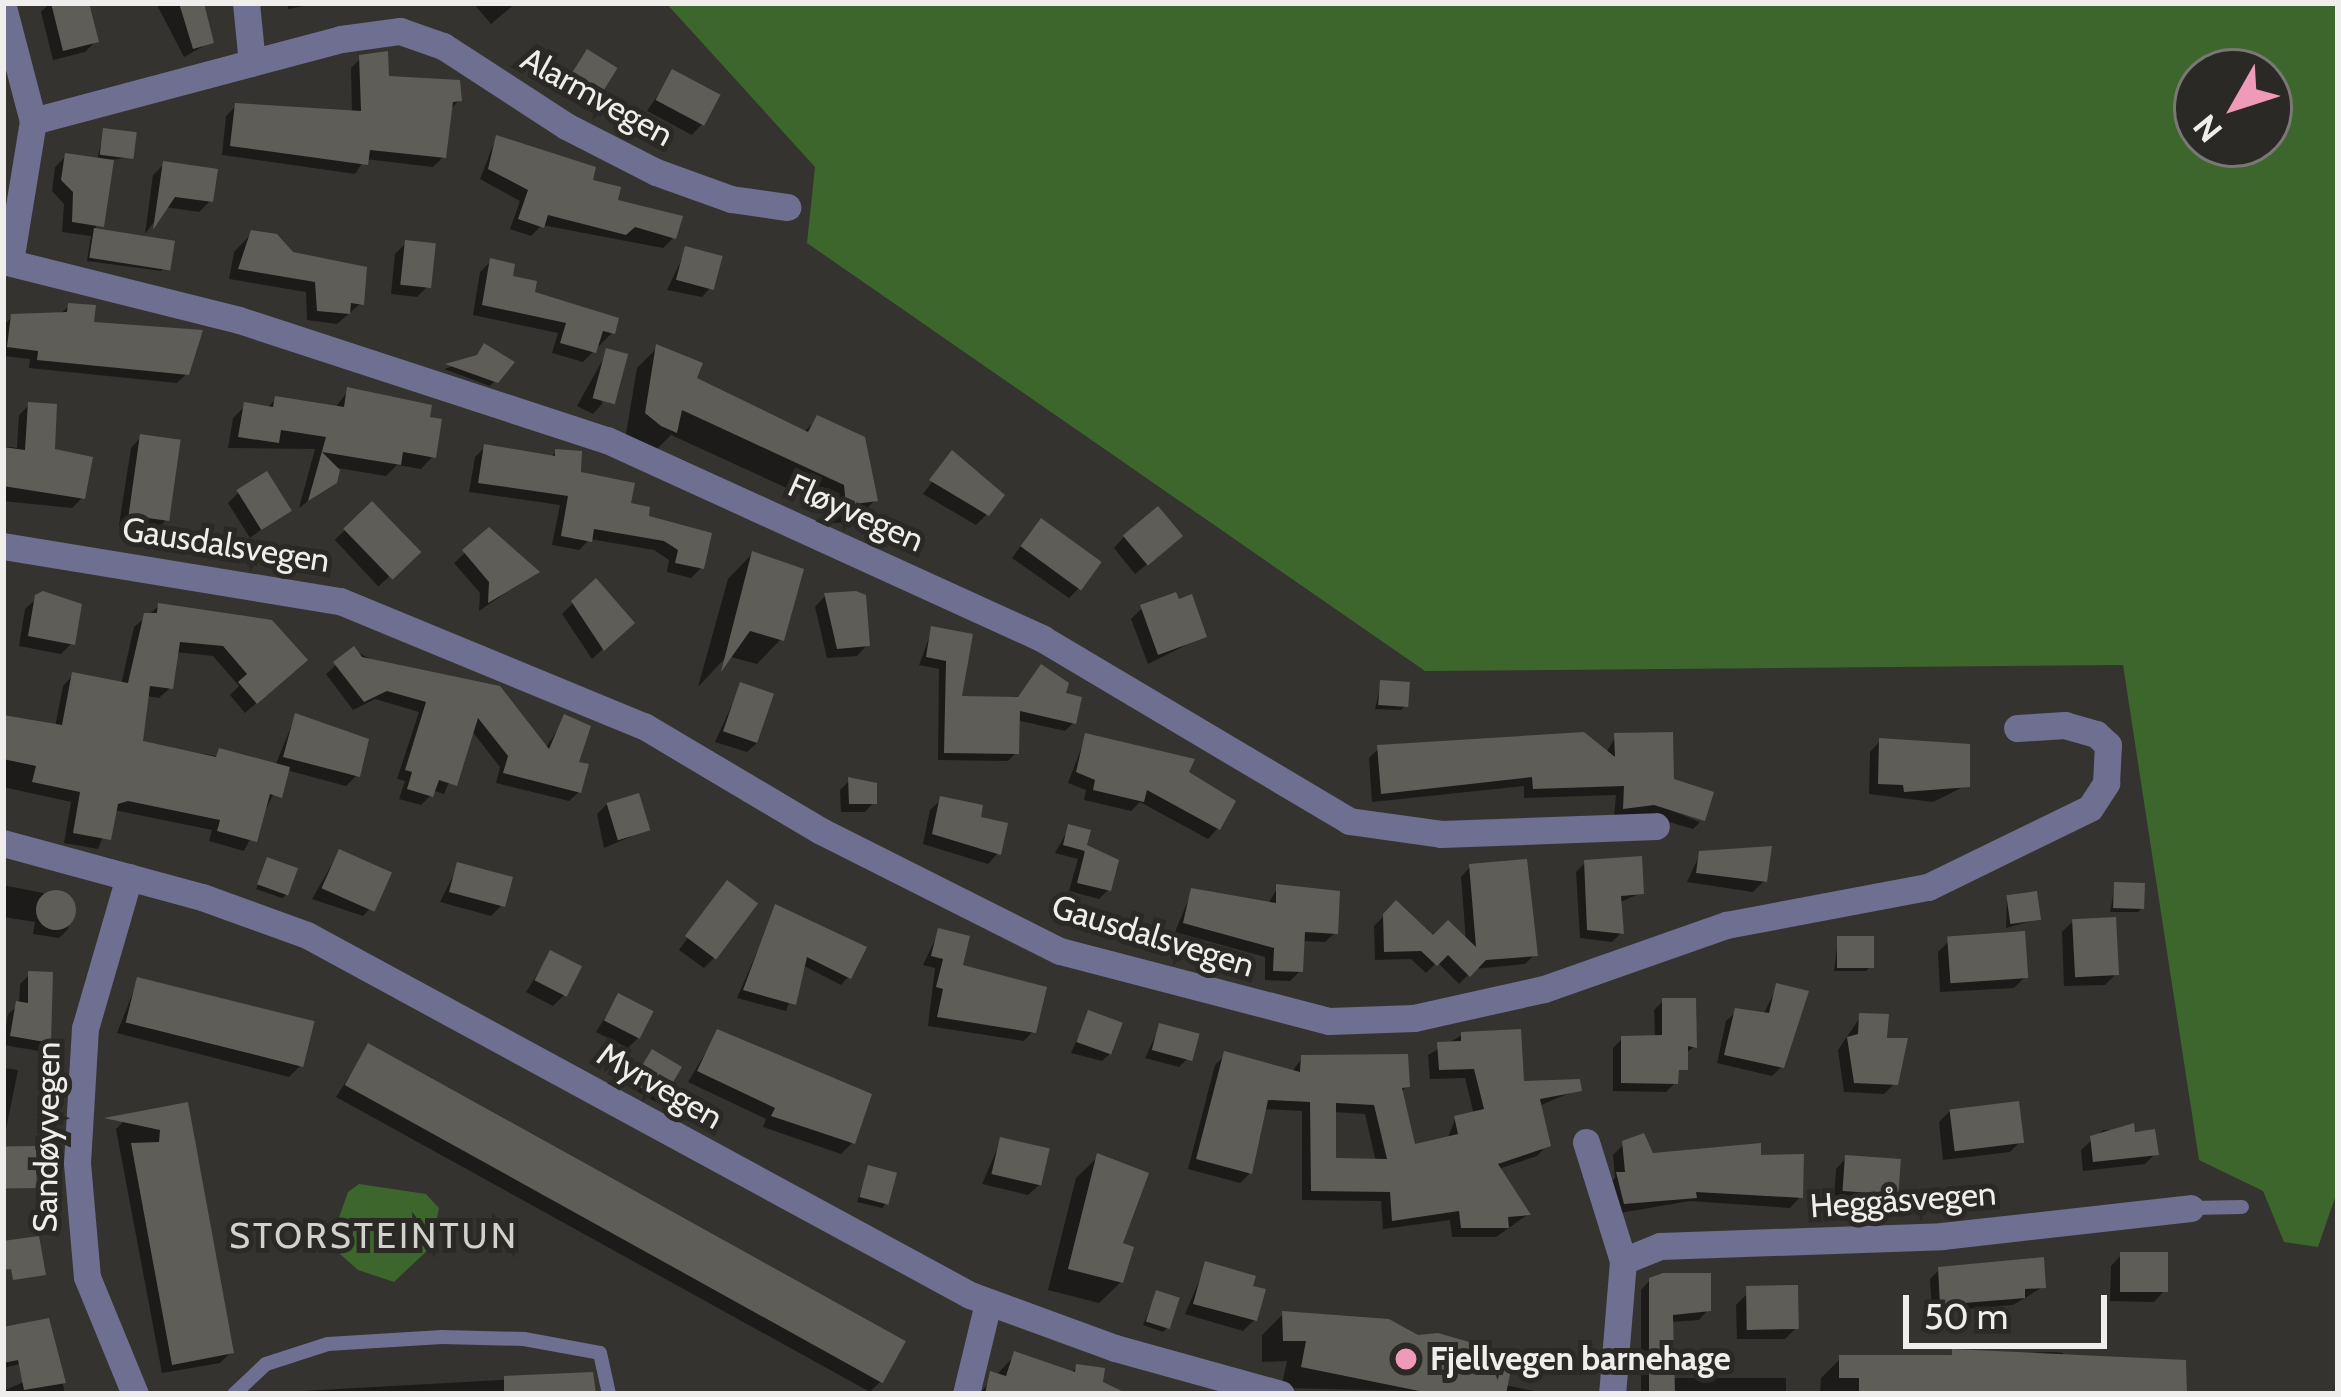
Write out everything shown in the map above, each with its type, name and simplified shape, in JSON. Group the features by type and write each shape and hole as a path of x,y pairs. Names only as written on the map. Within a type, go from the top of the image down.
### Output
{"street":[{"path":"246,3 252,63"},
{"path":"3,7 33,122 7,261"},
{"name":"Alarmvegen","path":"33,122 377,32 422,36 656,172 730,199 787,207"},
{"name":"Fløyvegen","path":"7,261 238,320 607,440 1042,639 1349,821 1441,834 1656,826"},
{"name":"Gausdalsvegen","path":"3,546 340,601 644,726 821,832 1060,950 1329,1021 1414,1018 1544,989 1726,925 1928,887 2090,808 2107,783 2108,745 2096,734 2065,725 2018,728"},
{"name":"Myrvegen","path":"3,843 267,918 384,972 988,1304 1281,1394"},
{"name":"Sandøyvegen","path":"129,877 85,1028 77,1150 87,1277 135,1394"},
{"path":"1586,1142 1624,1261 1612,1394"},
{"name":"Heggåsvegen","path":"1624,1261 1660,1246 1942,1236 2190,1208"},
{"path":"966,1394 988,1304"}],"lane":[{"path":"2190,1208 2242,1207"},
{"path":"234,1394 266,1364 328,1344 442,1337 524,1339 600,1353 609,1394"}],"green space":[{"path":"666,3 2338,3 2338,1189 2318,1247 2284,1242 2263,1191 2199,1160 2123,665 1425,671 807,243 815,167"},
{"path":"359,1184 426,1194 439,1208 431,1247 394,1282 358,1270 340,1254 336,1226 348,1192"}],"building":[{"path":"51,3 89,3 99,42 63,51"},
{"path":"179,3 204,3 214,43 193,49"},
{"path":"587,49 618,68 597,100 567,81"},
{"path":"388,51 389,76 460,80 462,101 453,102 446,158 370,150 368,165 230,146 235,103 361,111 359,55"},
{"path":"672,69 721,95 704,126 656,100"},
{"path":"103,128 137,132 133,159 100,155"},
{"path":"496,135 596,167 593,180 621,187 618,200 683,216 676,239 635,227 626,235 548,215 544,228 518,219 528,190 488,169"},
{"path":"65,153 114,160 104,227 72,222 73,192 61,180"},
{"path":"163,161 218,169 213,202 175,197 153,230"},
{"path":"94,228 175,241 170,270 89,258"},
{"path":"251,230 277,234 293,252 367,267 364,305 351,303 350,314 317,311 315,282 238,269"},
{"path":"405,240 436,243 431,288 400,285"},
{"path":"685,246 723,256 714,290 676,280"},
{"path":"490,258 515,264 513,276 537,281 535,292 619,318 615,334 603,331 596,353 560,343 566,323 482,305"},
{"path":"68,303 96,305 94,322 203,330 189,375 37,360 38,351 7,347 11,314 67,312"},
{"path":"484,343 515,362 498,383 445,364 477,355"},
{"path":"656,344 703,363 697,378 808,432 817,415 865,437 878,501 846,505 844,485 682,410 677,433 661,426 645,413"},
{"path":"606,348 628,354 615,404 593,398"},
{"path":"347,387 432,405 430,417 442,419 436,458 403,452 401,465 322,452 340,470 337,483 308,501 326,437 281,430 279,443 238,437 244,402 273,407 275,396 344,407"},
{"path":"28,402 57,404 55,449 93,457 85,499 3,486 3,447 25,450"},
{"path":"140,434 181,440 169,521 129,515"},
{"path":"484,444 555,456 555,449 582,451 581,472 635,483 631,503 650,507 649,516 712,533 704,569 675,563 678,550 664,541 594,529 592,542 561,536 568,496 478,483"},
{"path":"952,450 1005,495 989,516 929,480"},
{"path":"267,471 292,511 261,530 236,490"},
{"path":"372,501 421,552 393,580 343,529"},
{"path":"1158,506 1183,536 1148,565 1123,536"},
{"path":"1041,518 1102,562 1081,590 1020,546"},
{"path":"489,527 540,572 488,603 489,582 462,550"},
{"path":"752,551 804,569 784,641 750,631 721,672"},
{"path":"596,578 635,623 604,651 571,601"},
{"path":"43,591 82,604 75,645 28,636 35,595"},
{"path":"1176,592 1179,599 1192,594 1207,637 1158,655 1140,605"},
{"path":"824,593 866,595 870,646 837,649"},
{"path":"158,603 272,620 308,660 257,704 238,682 247,674 223,646 180,642 173,689 150,686 143,741 216,757 219,748 290,767 282,798 270,794 257,842 217,831 220,820 128,801 118,804 111,840 73,833 80,792 32,782 36,766 3,759 3,715 62,725 72,672 128,683 144,613 157,613"},
{"path":"931,626 973,634 962,696 1018,697 1041,664 1069,683 1066,693 1082,697 1076,724 1020,711 1019,754 944,753 946,661 926,657"},
{"path":"354,646 362,657 500,686 549,749 564,714 591,726 579,762 589,764 581,793 503,773 508,756 478,718 457,786 439,780 433,797 407,789 412,772 405,770 426,702 387,691 364,702 333,662"},
{"path":"1380,680 1410,682 1408,707 1378,705"},
{"path":"740,682 774,694 757,743 723,731"},
{"path":"295,713 369,739 360,777 283,757"},
{"path":"1584,732 1615,757 1614,733 1673,732 1674,779 1714,792 1705,821 1654,805 1623,809 1624,786 1533,789 1532,777 1381,794 1377,745"},
{"path":"1085,733 1195,759 1189,772 1236,801 1220,830 1147,790 1144,802 1093,790 1095,780 1076,772"},
{"path":"1879,738 1970,744 1970,787 1904,792 1903,785 1878,784"},
{"path":"848,777 877,783 877,804 849,804"},
{"path":"639,793 650,830 618,840 606,803"},
{"path":"940,796 983,805 981,817 1008,823 1001,855 932,834"},
{"path":"1068,824 1091,830 1087,845 1119,860 1111,891 1077,883 1085,851 1063,845"},
{"path":"1772,846 1767,882 1696,873 1699,851"},
{"path":"339,849 392,873 374,912 322,888"},
{"path":"1642,856 1644,894 1621,896 1624,934 1587,930 1584,860"},
{"path":"267,857 298,868 288,896 257,884"},
{"path":"1527,859 1538,956 1486,960 1470,977 1448,955 1437,966 1421,951 1384,952 1383,914 1396,900 1433,935 1448,920 1476,947 1469,864"},
{"path":"457,862 513,877 505,907 449,892"},
{"path":"727,880 758,903 716,959 685,936"},
{"path":"2114,882 2145,883 2144,909 2113,908"},
{"path":"1276,884 1340,891 1338,934 1305,932 1303,972 1273,971 1274,948 1183,923 1191,888 1276,903"},
{"path":"56,890 70,896 76,910 70,924 56,930 42,924 36,910 42,896"},
{"path":"2037,891 2041,920 2010,924 2006,895"},
{"path":"775,904 867,947 851,979 807,957 796,1005 743,990"},
{"path":"2116,917 2119,975 2075,977 2072,919"},
{"path":"938,928 970,936 963,965 1047,987 1036,1033 937,1017 943,989 936,987 943,959 931,956"},
{"path":"2025,931 2028,978 1950,983 1947,936"},
{"path":"1837,936 1874,936 1874,968 1837,968"},
{"path":"550,950 582,966 567,997 535,980"},
{"path":"28,971 53,972 51,1043 10,1036 16,1001 28,1003"},
{"path":"137,977 315,1021 303,1067 126,1023"},
{"path":"1776,983 1809,991 1784,1068 1724,1055 1735,1008 1769,1013"},
{"path":"618,993 654,1011 640,1039 604,1021"},
{"path":"1662,998 1696,998 1697,1048 1688,1046 1688,1070 1679,1070 1678,1084 1621,1083 1621,1036 1662,1035"},
{"path":"1088,1010 1123,1023 1111,1055 1076,1042"},
{"path":"1859,1013 1889,1014 1887,1038 1908,1038 1898,1085 1854,1083 1847,1037 1858,1034"},
{"path":"1159,1023 1200,1034 1192,1061 1152,1050"},
{"path":"717,1029 872,1094 855,1144 771,1116 775,1108 697,1071"},
{"path":"1521,1029 1524,1081 1580,1079 1582,1091 1540,1099 1551,1146 1498,1164 1531,1215 1508,1217 1509,1228 1461,1228 1459,1211 1392,1221 1390,1192 1311,1191 1310,1102 1268,1100 1252,1174 1196,1159 1224,1051 1300,1072 1301,1055 1408,1054 1410,1087 1402,1088 1415,1144 1458,1134 1454,1116 1484,1109 1474,1069 1439,1070 1437,1042 1461,1041 1461,1032","holes":["1336,1103 1374,1105 1387,1159 1336,1158"]},
{"path":"368,1043 906,1341 883,1383 345,1085"},
{"path":"652,1049 682,1067 662,1100 632,1082"},
{"path":"2019,1101 2024,1143 1955,1151 1950,1110"},
{"path":"188,1102 234,1353 172,1365 131,1143 159,1142 160,1130 104,1118"},
{"path":"2134,1123 2135,1132 2155,1129 2159,1155 2093,1162 2090,1136"},
{"path":"1644,1133 1653,1153 1761,1143 1761,1155 1804,1154 1803,1198 1696,1192 1697,1198 1624,1204 1616,1172 1625,1172 1622,1141"},
{"path":"1000,1137 1050,1148 1041,1185 991,1174"},
{"path":"36,1146 37,1188 4,1189 3,1147"},
{"path":"1097,1153 1149,1173 1123,1243 1134,1247 1123,1283 1068,1269"},
{"path":"1845,1155 1901,1159 1898,1195 1842,1191"},
{"path":"868,1165 897,1173 888,1205 859,1197"},
{"path":"39,1236 46,1275 13,1280 11,1269 3,1270 3,1241"},
{"path":"2120,1252 2168,1252 2168,1292 2120,1292"},
{"path":"2044,1257 2046,1288 2025,1289 2025,1298 1940,1305 1938,1267"},
{"path":"1205,1261 1256,1276 1253,1286 1266,1289 1257,1321 1193,1304"},
{"path":"1663,1273 1711,1273 1711,1311 1673,1315 1675,1394 1649,1394 1649,1278"},
{"path":"1798,1285 1799,1329 1747,1330 1746,1286"},
{"path":"1156,1290 1180,1298 1170,1329 1146,1321"},
{"path":"1282,1311 1389,1319 1418,1335 1438,1333 1514,1355 1506,1394 1434,1394 1301,1367 1306,1341 1283,1341"},
{"path":"49,1318 66,1383 24,1390 18,1360 3,1363 3,1327"},
{"path":"1952,1349 2186,1360 2187,1394 1859,1394 1859,1378 1839,1378 1839,1355 1952,1355"},
{"path":"1014,1351 1075,1372 1076,1364 1105,1368 1103,1382 1128,1394 985,1394 990,1371 1006,1376"},
{"path":"593,1372 596,1394 504,1394 504,1376"}],"place":[{"name":"Fjellvegen barnehage","path":"1406,1359"}],"district":[{"name":"STORSTEINTUN","path":"374,1236"}]}
